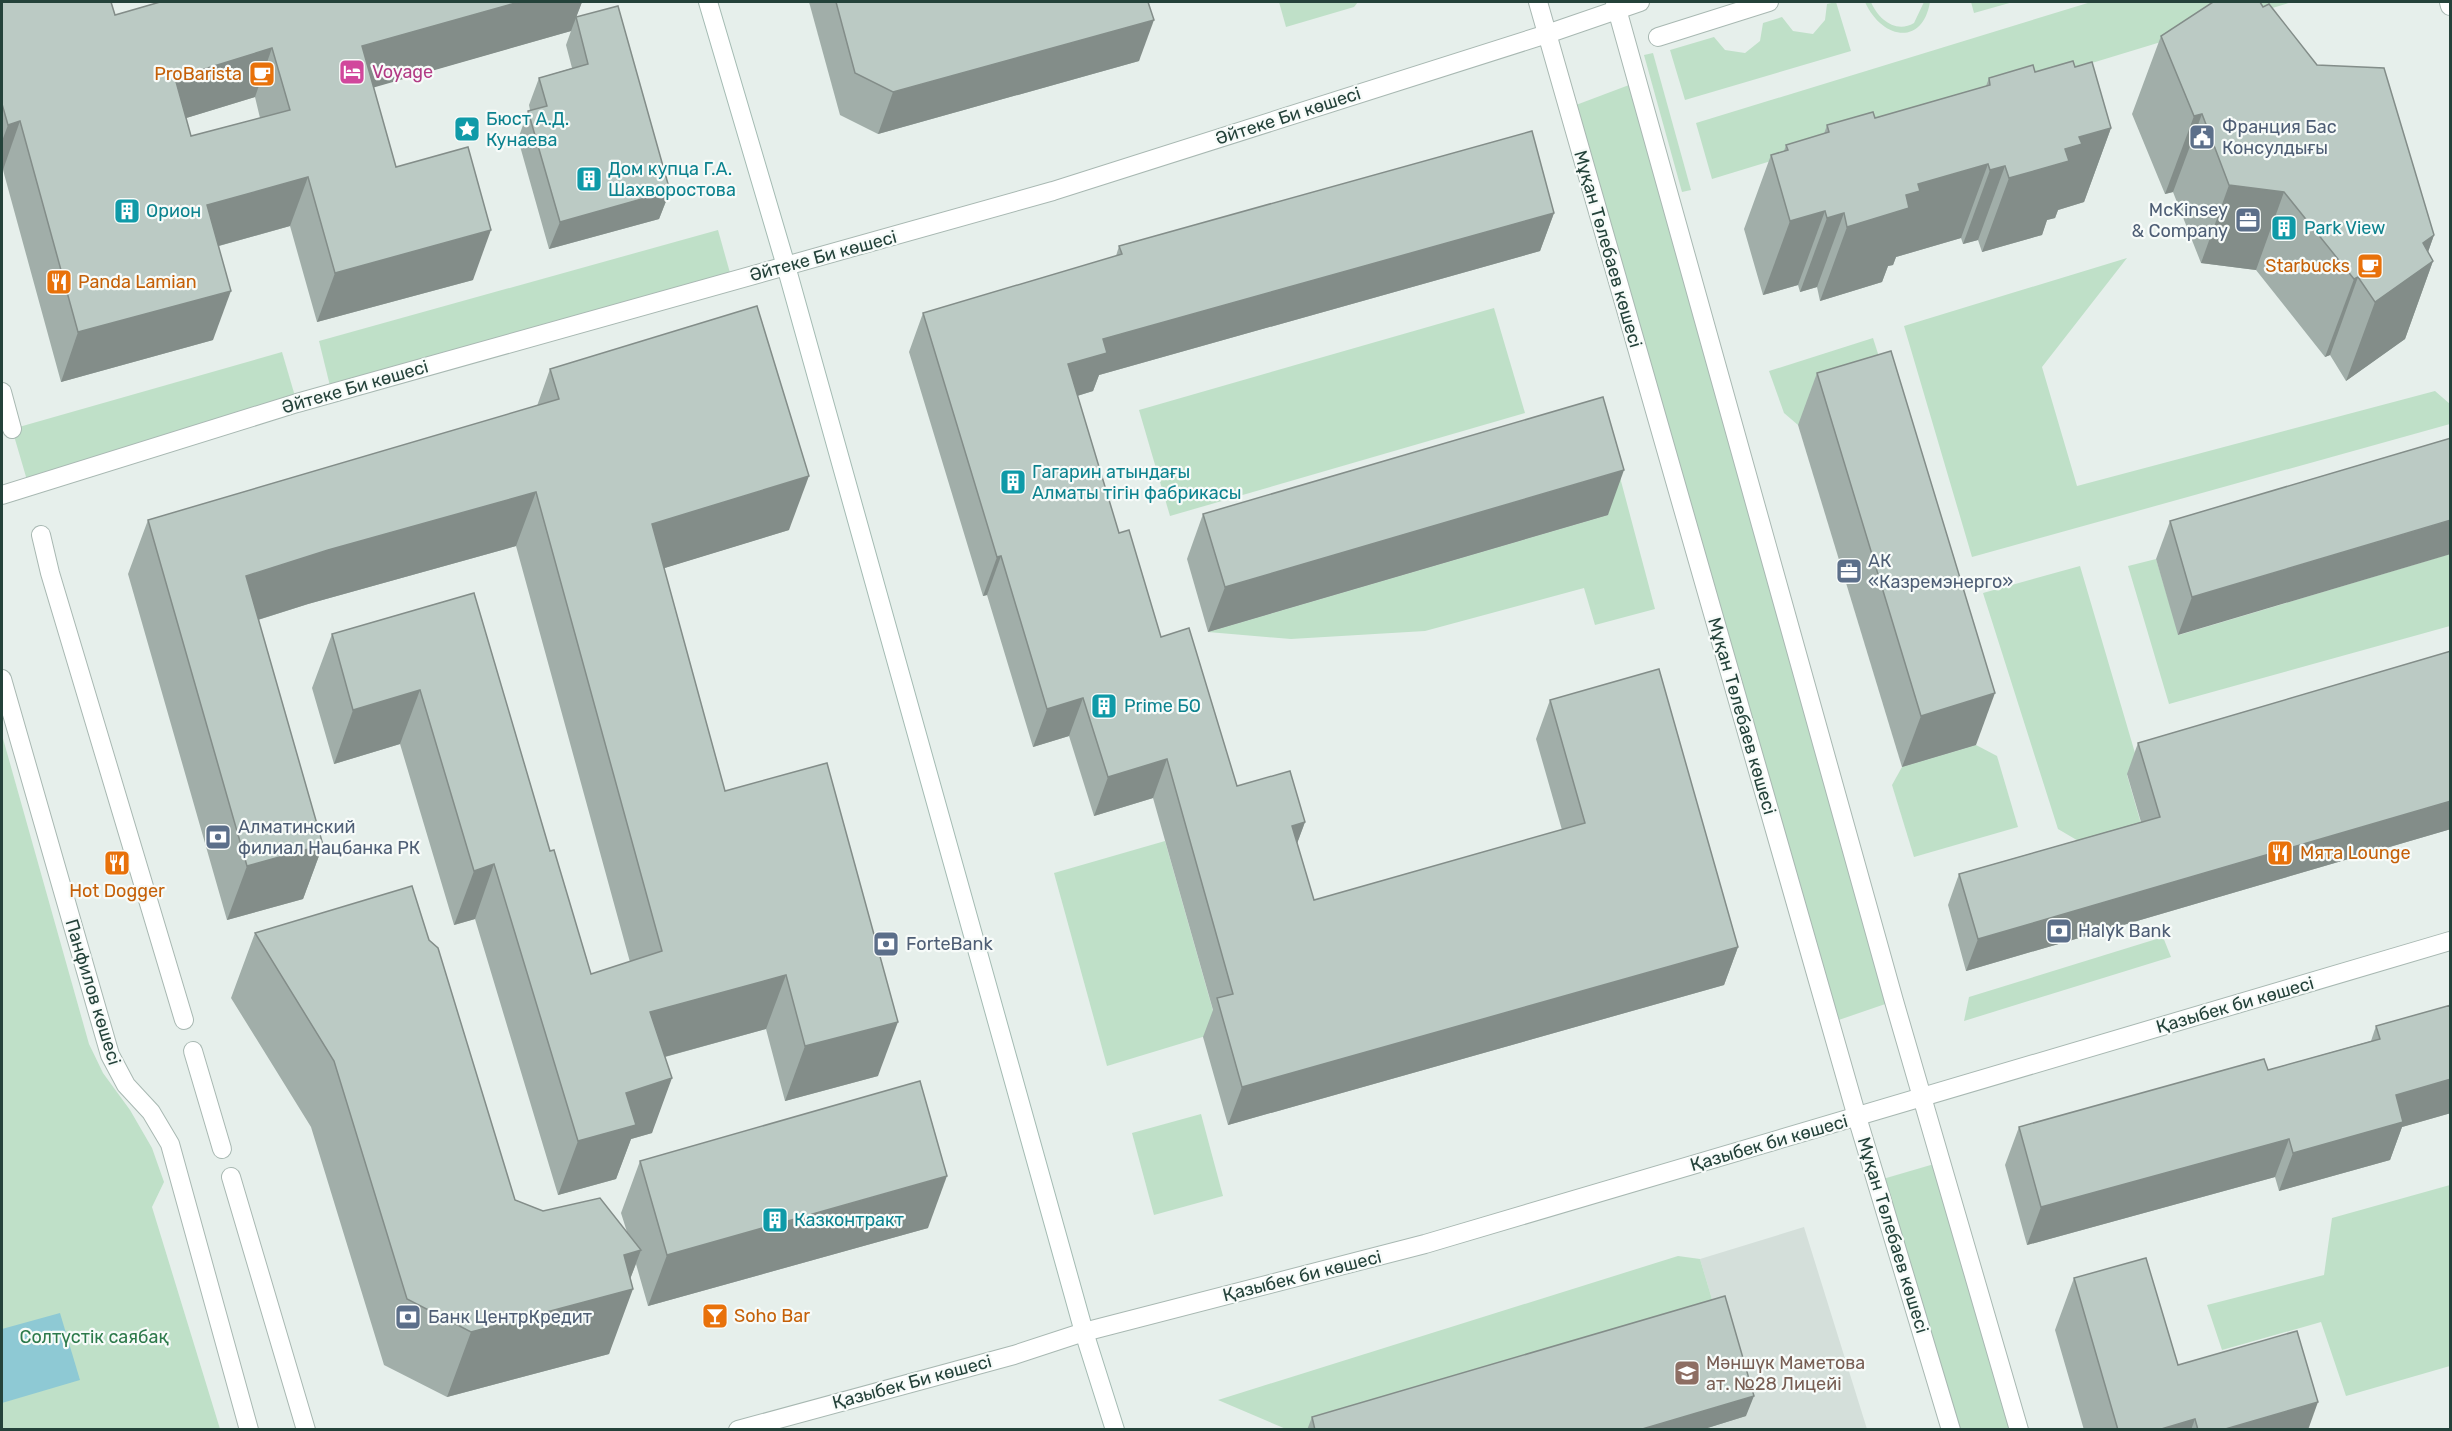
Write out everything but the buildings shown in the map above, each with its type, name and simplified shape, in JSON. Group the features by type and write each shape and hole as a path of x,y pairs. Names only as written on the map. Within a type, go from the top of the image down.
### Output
{"street":[{"path":"708,2 786,266 1084,1332 1115,1430"},
{"name":"Мұқан Төлебаев көшесі","path":"1538,2 1857,1117 1952,1430"},
{"name":"Әйтеке Би көшесі","path":"2,495 297,403 1053,191 1547,34 1616,5 1640,2"},
{"path":"1658,37 1769,2"},
{"path":"2449,2 2451,6"},
{"path":"1616,5 1922,1097 2019,1430"},
{"path":"2,393 12,429"},
{"path":"41,535 57,596 184,1020"},
{"name":"Панфилов көшесі","path":"2,680 110,1055 126,1085 151,1112 170,1144 249,1430"},
{"name":"Қазыбек би көшесі","path":"1084,1332 1425,1244 2451,942"},
{"path":"193,1051 222,1149"},
{"path":"231,1177 306,1430"},
{"name":"Қазыбек Би көшесі","path":"738,1430 1014,1355 1084,1332"}],"shaded area":[{"name":"Мәншүк Маметова ат. №28 Лицейі","path":"1804,1227 1867,1429 1330,1430 1717,1316 1700,1259"}],"green space":[{"path":"1279,2 1358,2 1354,7 1286,27"},
{"path":"1836,2 1851,51 1685,100 1670,50 1714,37 1725,50 1745,53 1760,41 1763,23 1782,17 1793,31 1813,34 1825,20 1827,4"},
{"path":"1865,2 1871,2 1878,14 1888,23 1901,27 1914,23 1924,2 1930,2 1926,17 1919,26 1910,32 1901,33 1881,24"},
{"path":"1971,2 2013,2 1974,13"},
{"path":"2091,2 2292,2 1712,179 1696,123"},
{"path":"1653,53 1691,190 1682,192 1644,55"},
{"path":"1637,82 1894,1001 1830,1023 1568,108"},
{"path":"718,230 732,280 332,394 319,341"},
{"path":"2127,258 2042,367 2077,486 2435,391 2450,404 2450,424 1972,557 1904,326"},
{"path":"1494,308 1525,413 1170,516 1139,410"},
{"path":"1873,338 1888,385 1872,402 1798,425 1784,413 1769,371"},
{"path":"282,352 297,403 29,487 12,429"},
{"path":"1609,436 1655,609 1595,625 1584,588 1425,631 1291,639 1208,632 1608,515"},
{"path":"2450,554 2450,626 2169,704 2128,566 2156,559 2179,635"},
{"path":"2080,566 2140,770 2127,775 2148,848 2109,859 2058,829 1983,593"},
{"name":"Солтүстік саябақ","path":"2,735 89,1044 103,1073 130,1110 152,1148 164,1182 152,1207 220,1429 2,1429"},
{"path":"1976,745 1997,756 2018,827 1914,857 1892,785 1902,767"},
{"path":"1165,841 1219,1032 1107,1066 1054,873"},
{"path":"2163,937 2171,957 1964,1021 1969,997"},
{"path":"1201,1114 1223,1196 1154,1215 1132,1133"},
{"path":"1941,1162 2019,1429 1951,1429 1876,1181"},
{"path":"2450,1185 2450,1366 2346,1396 2321,1322 2222,1350 2207,1305 2324,1275 2332,1218"},
{"path":"1678,1256 1700,1259 1717,1316 1330,1429 1286,1429 1218,1400"}],"water":[{"path":"60,1313 80,1380 2,1403 2,1329"}],"place":[{"name":"Voyage","path":"352,72"},
{"name":"ProBarista","path":"262,74"},
{"name":"Бюст А.Д. Кунаева","path":"467,129"},
{"name":"Франция Бас Консулдығы","path":"2202,137"},
{"name":"Дом купца Г.А. Шахворостова","path":"589,179"},
{"name":"Орион","path":"127,211"},
{"name":"McKinsey & Company","path":"2248,220"},
{"name":"Park View","path":"2284,228"},
{"name":"Starbucks","path":"2370,266"},
{"name":"Panda Lamian","path":"59,282"},
{"name":"Гагарин атындағы Алматы тігін фабрикасы","path":"1013,482"},
{"name":"АК «Казремэнерго»","path":"1849,571"},
{"name":"Prime БО","path":"1104,706"},
{"name":"Алматинский филиал Нацбанка РК","path":"218,837"},
{"name":"Мята Lounge","path":"2280,853"},
{"name":"Hot Dogger","path":"117,863"},
{"name":"Halyk Bank","path":"2059,931"},
{"name":"ForteBank","path":"886,944"},
{"name":"Казконтракт","path":"775,1220"},
{"name":"Soho Bar","path":"715,1316"},
{"name":"Банк ЦентрКредит","path":"408,1317"},
{"name":"Мәншүк Маметова ат. №28 Лицейі","path":"1687,1373"}]}
